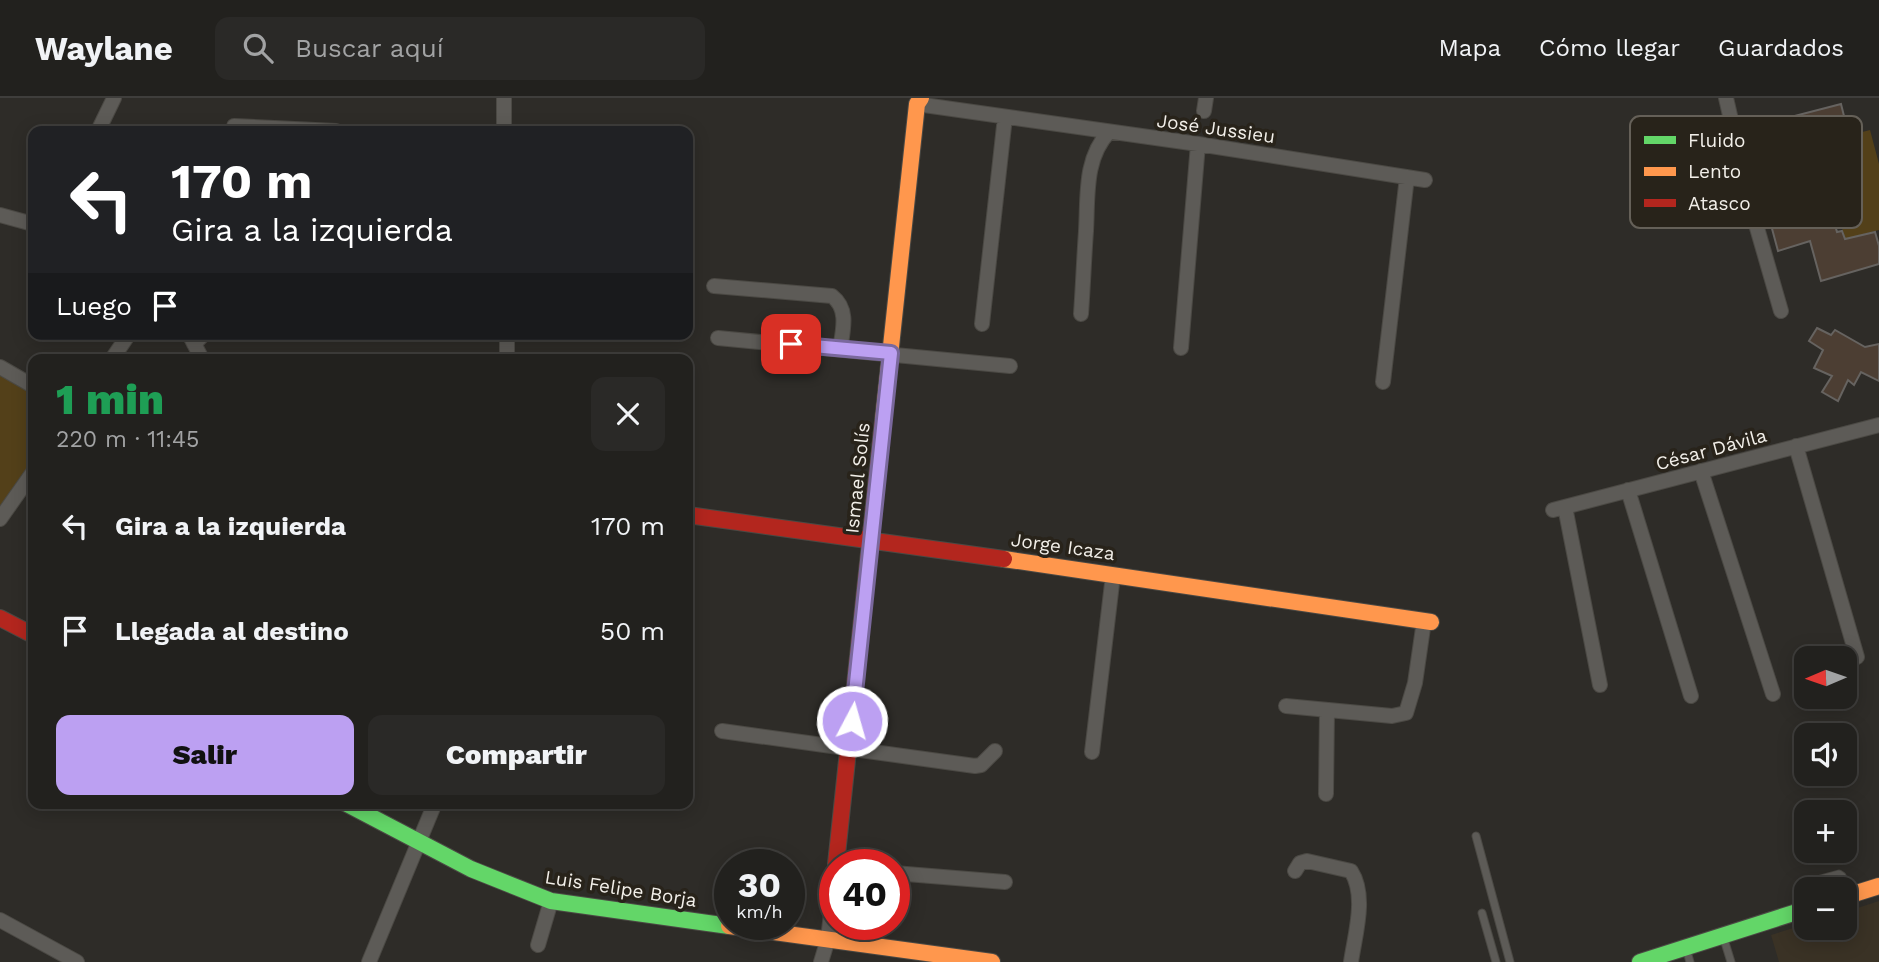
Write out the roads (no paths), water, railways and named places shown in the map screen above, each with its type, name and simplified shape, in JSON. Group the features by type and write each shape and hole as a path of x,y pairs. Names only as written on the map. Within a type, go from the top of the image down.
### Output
{"street":[{"path":"100,126 114,98"},
{"path":"504,98 504,126"},
{"path":"1726,98 1730,116"},
{"name":"José Jussieu","path":"919,101 1005,117 1425,180"},
{"name":"Ismael Solís","path":"838,849 919,101"},
{"path":"982,324 1005,117"},
{"path":"1081,314 1088,180 1094,155 1109,132"},
{"path":"1181,348 1198,144"},
{"path":"1383,383 1407,177"},
{"path":"0,215 28,223"},
{"path":"1757,228 1781,311"},
{"path":"714,286 832,296 839,302 843,314 844,327 839,349"},
{"path":"718,338 1010,366"},
{"path":"0,367 28,383"},
{"name":"César Dávila","path":"1600,685 1559,509 1879,425"},
{"path":"1796,446 1854,646"},
{"path":"1701,471 1773,694"},
{"path":"0,519 28,479"},
{"path":"1629,490 1691,696"},
{"name":"Jorge Icaza","path":"693,516 871,539 1427,621"},
{"path":"1092,752 1113,575"},
{"path":"0,618 28,632"},
{"path":"1286,706 1392,716 1406,713 1427,621"},
{"path":"1326,794 1327,710"},
{"path":"722,731 975,766 981,765 995,751"},
{"name":"Luis Felipe Borja","path":"356,809 419,844 516,890 551,901 819,938"},
{"path":"369,962 433,809"},
{"path":"1295,871 1300,863 1307,861 1351,871 1357,880 1359,908 1350,962"},
{"path":"910,874 1005,882"},
{"path":"1857,893 1879,886"},
{"path":"538,945 551,901"},
{"path":"1640,962 1688,955 1723,936 1794,913"},
{"path":"0,920 76,962"},
{"path":"821,962 828,940"},
{"name":"Luis Felipe Borja","path":"835,940 992,962"}],"lane":[{"path":"1476,835 1510,962"},
{"path":"1482,913 1496,962"},
{"path":"1723,936 1731,962"}]}
